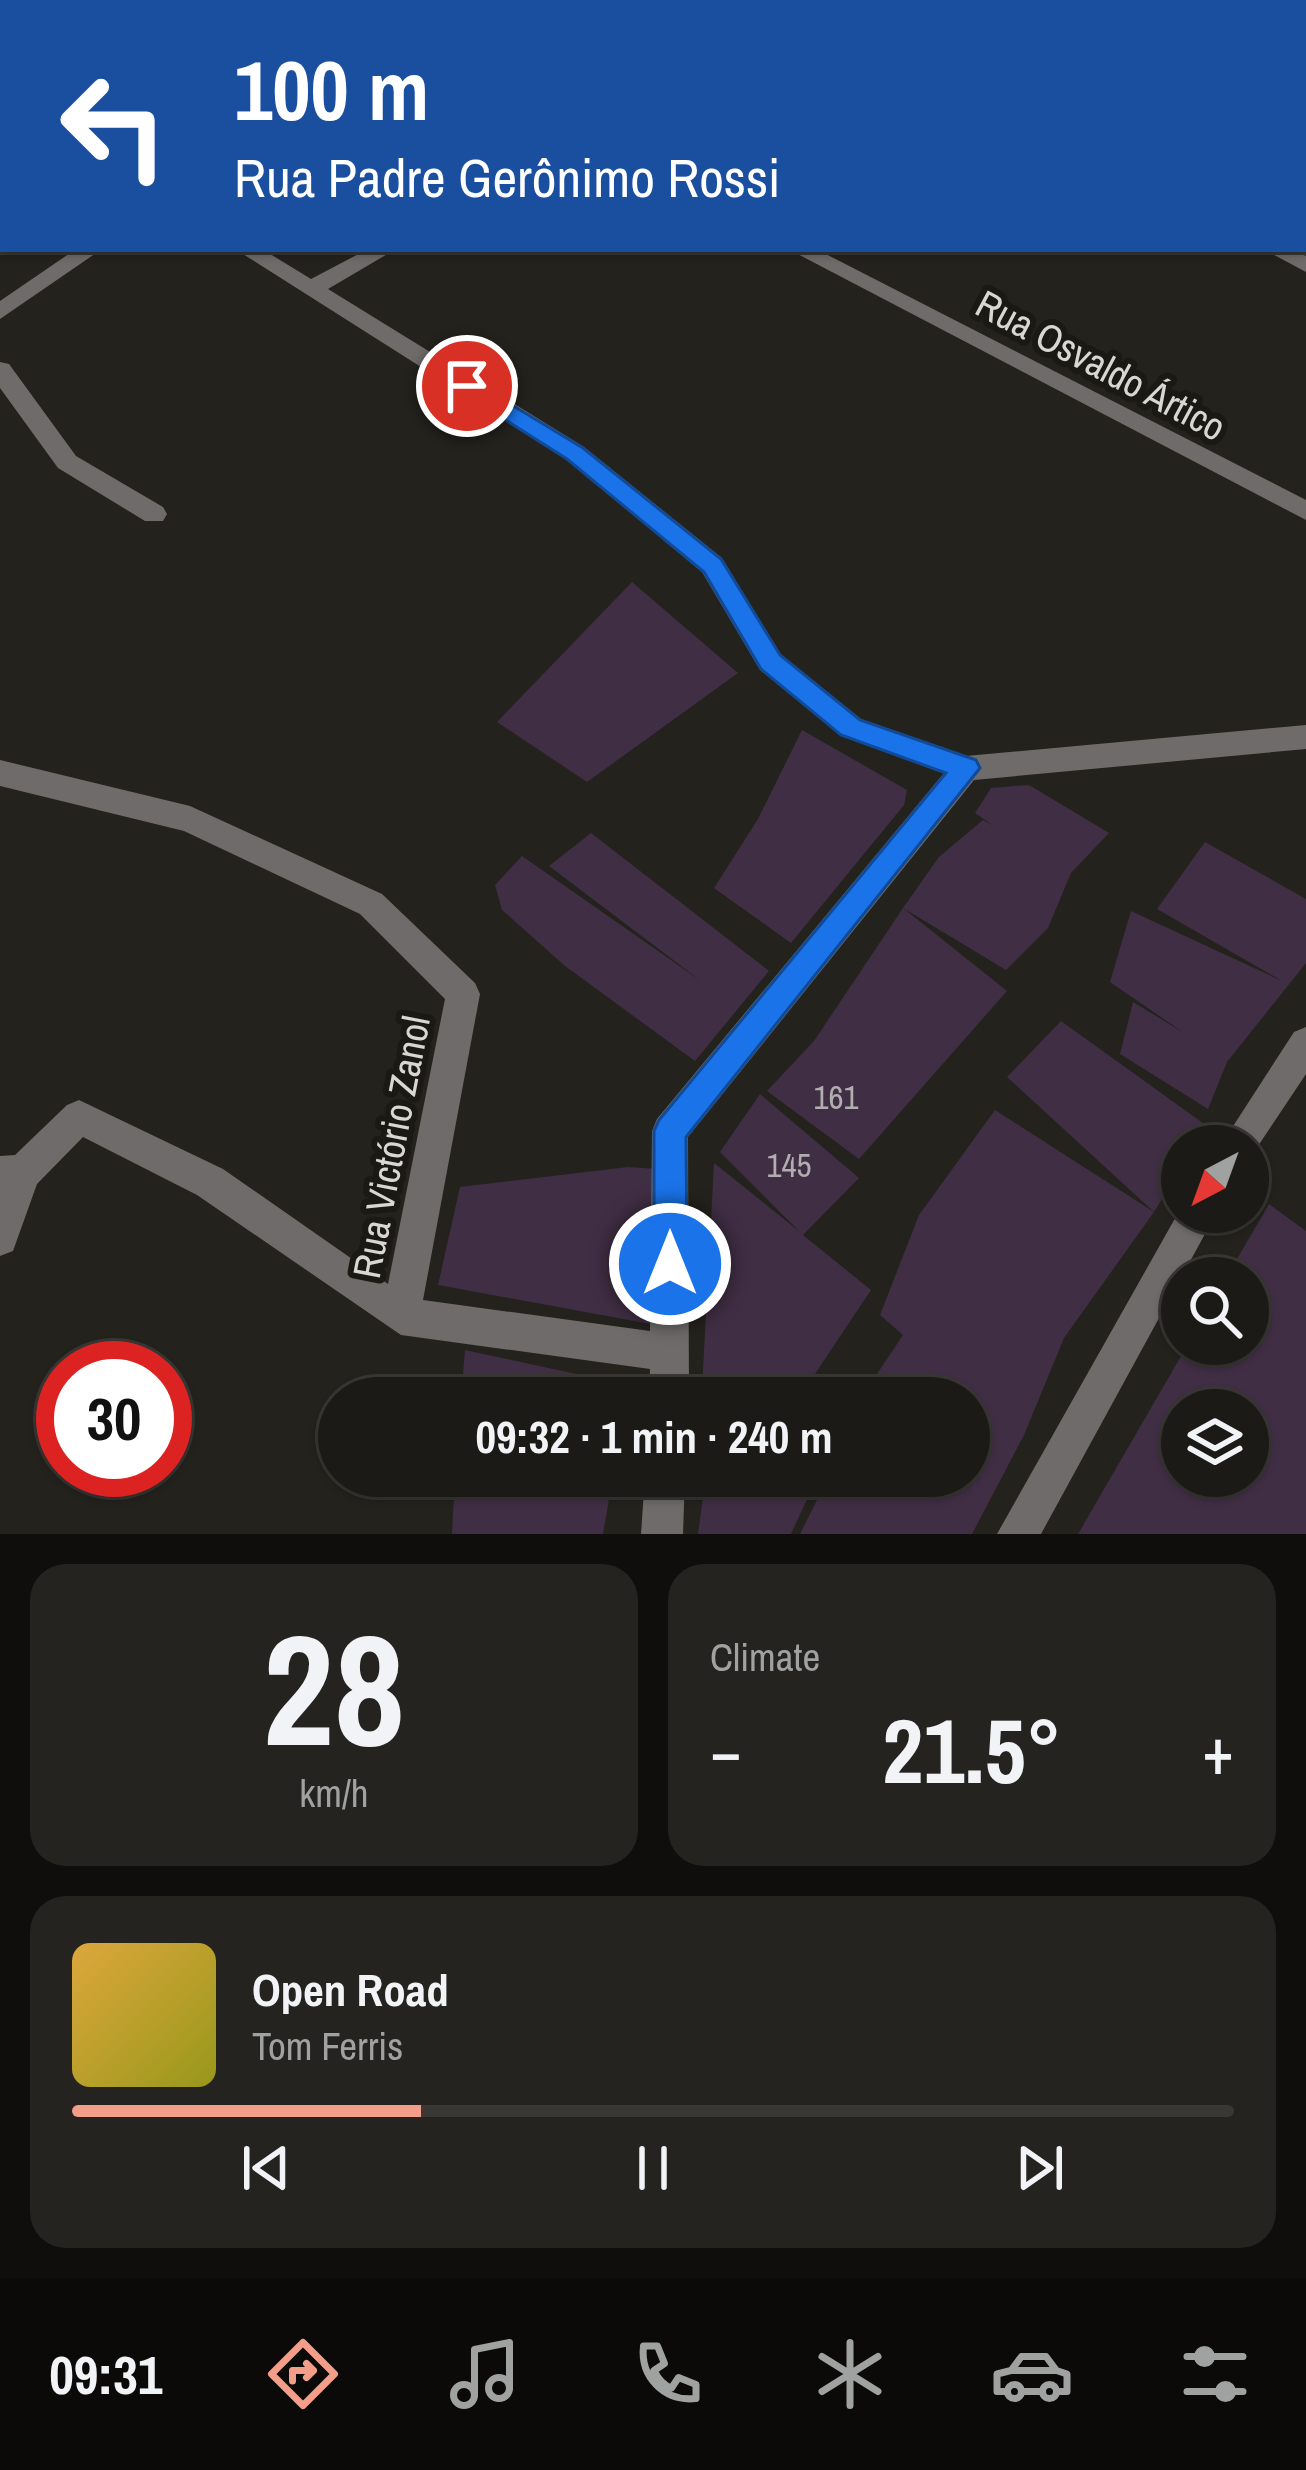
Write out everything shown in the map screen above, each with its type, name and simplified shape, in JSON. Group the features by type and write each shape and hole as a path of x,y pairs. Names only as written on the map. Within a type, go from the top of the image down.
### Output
{"street":[{"path":"0,312 87,252"},
{"path":"251,252 575,453 712,565 770,662 851,727 966,768 1305,735"},
{"path":"310,289 379,252"},
{"name":"Rua Osvaldo Ártico","path":"805,252 1306,511"},
{"path":"0,370 67,462 154,514"},
{"path":"670,1377 670,1131 966,768"},
{"name":"Rua Victório Zanol","path":"0,773 190,819 371,904 463,994 401,1316"},
{"path":"1254,1125 1306,1043"},
{"path":"0,1238 11,1173 79,1117 210,1182 401,1316 671,1353"},
{"path":"1018,1534 1187,1233"},
{"path":"662,1534 664,1497"}],"building":[{"path":"632,582 738,673 587,782 497,722"},
{"path":"802,730 907,790 904,805 791,943 714,888 758,819"},
{"path":"1029,785 1109,833 1071,873 1048,928 1006,970 903,908 939,857 983,820 994,826 975,813 991,788"},
{"path":"591,833 769,971 695,1061 565,966 502,910 495,885 522,856 701,981 549,866"},
{"path":"1205,842 1306,899 1306,963 1227,1062 1208,1109 1120,1054 1133,1002 1184,1033 1110,982 1131,911 1282,981 1157,909"},
{"path":"903,908 1007,991 859,1159 767,1091 814,1041"},
{"path":"1061,1021 1206,1125 1161,1125 1161,1200 1154,1212 1007,1077"},
{"path":"760,1094 859,1178 803,1235 871,1290 813,1377 703,1377 714,1163 800,1232 720,1152"},
{"path":"995,1110 1154,1212 1064,1338 1024,1435 972,1534 800,1534 818,1497 990,1497 990,1377 875,1377 903,1335 880,1315 919,1215"},
{"path":"628,1167 658,1169 656,1325 438,1285 460,1187"},
{"path":"1269,1204 1306,1231 1306,1534 1078,1534 1161,1391 1161,1497 1269,1497 1269,1389 1162,1389 1176,1365 1269,1365 1269,1257 1238,1257 1252,1233 1269,1233"},
{"path":"465,1350 590,1377 463,1377"},
{"path":"454,1497 609,1497 603,1534 452,1534"},
{"path":"703,1497 808,1497 791,1534 698,1534"}],"route":[{"path":"467,386 575,453 712,565 770,662 851,727 966,768 670,1131 670,1264"}]}
